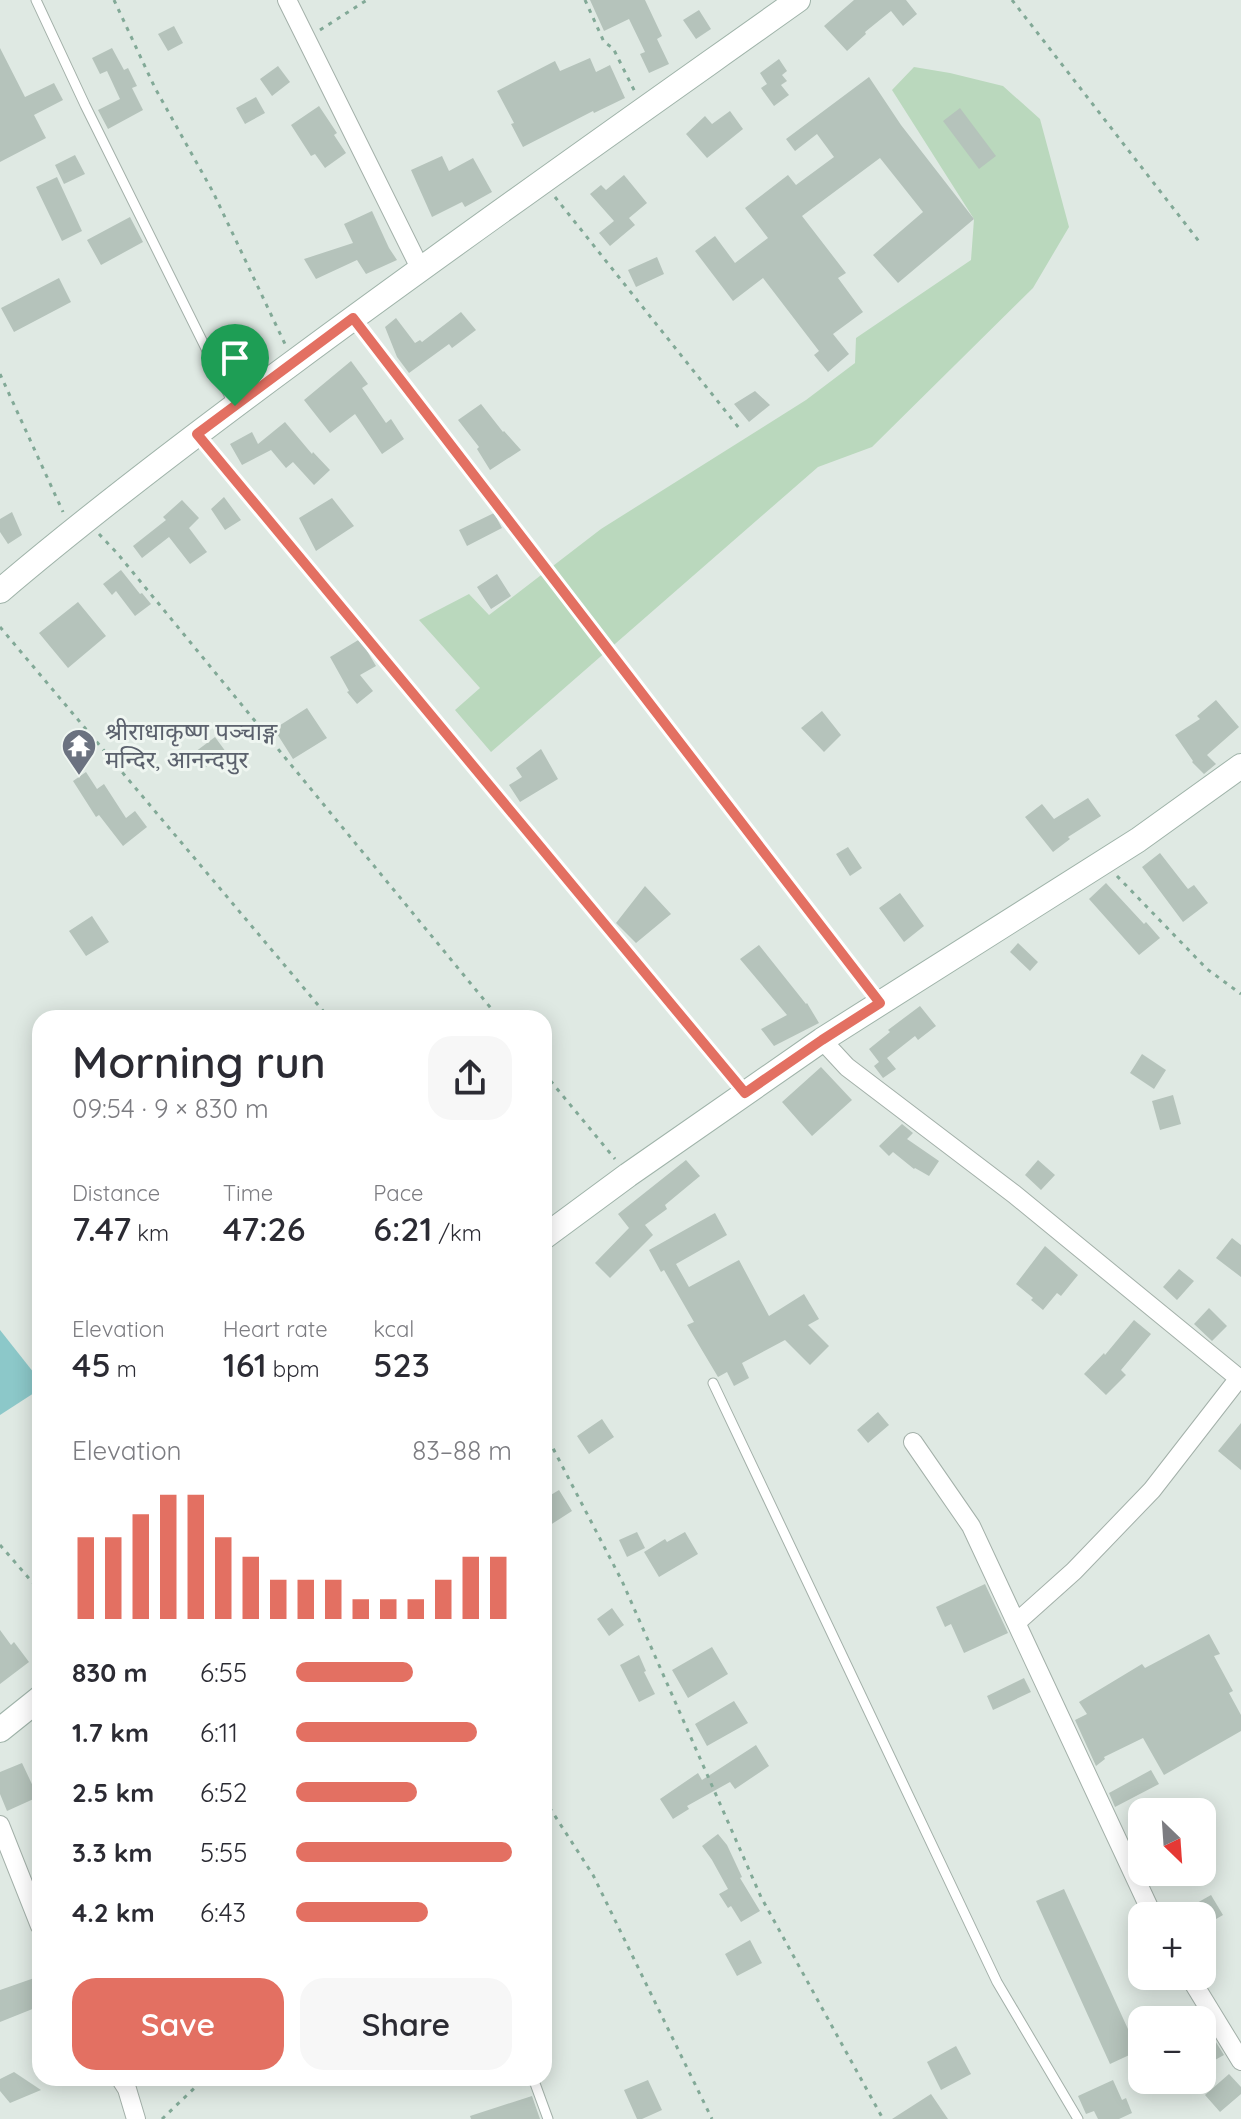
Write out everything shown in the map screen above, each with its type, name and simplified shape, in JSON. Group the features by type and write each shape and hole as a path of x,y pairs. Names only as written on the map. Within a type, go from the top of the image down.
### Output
{"street":[{"path":"287,0 420,268"},
{"path":"0,591 78,524 420,268 798,0"},
{"path":"552,1231 822,1040 1138,840 1241,766"},
{"path":"822,1040 847,1067 1014,1194 1240,1379 1152,1490 1074,1571 1017,1622"},
{"path":"913,1442 971,1526 1147,1902"},
{"path":"0,1730 32,1704"},
{"path":"0,1825 32,1906"},
{"path":"1198,1990 1241,2061"},
{"path":"125,2086 136,2119"}],"lane":[{"path":"36,0 235,406"},
{"path":"713,1383 997,1982 1078,2119"},
{"path":"536,2086 548,2119"}],"path":[{"path":"114,0 155,88 213,192 286,347"},
{"path":"306,39 367,0"},
{"path":"585,0 604,42 613,48 644,110"},
{"path":"1012,0 1201,244"},
{"path":"543,182 739,428"},
{"path":"353,318 880,1003"},
{"path":"0,374 78,524 117,553 492,1010"},
{"path":"197,434 745,1093"},
{"path":"0,627 322,1010"},
{"path":"1104,862 1207,969 1241,994"},
{"path":"552,1083 628,1175"},
{"path":"552,1446 622,1581 761,1897 883,2119"},
{"path":"0,1545 32,1582"},
{"path":"552,1811 593,1875 712,2119"},
{"path":"162,2119 197,2086"}],"green space":[{"path":"914,67 1003,86 1040,119 1069,227 1033,288 872,447 818,467 491,752 455,710 480,688 419,620 469,594 489,615 601,529 806,400 855,363 856,338 971,260 974,219 892,90"}],"water":[{"path":"0,1330 32,1370 32,1394 0,1415"}],"building":[{"path":"590,0 645,0 662,36 657,39 669,64 649,73 640,54 645,52 629,19 604,31"},
{"path":"854,0 906,0 917,14 903,26 891,11 847,51 824,26"},
{"path":"699,10 711,29 696,39 683,20"},
{"path":"174,26 183,43 168,51 158,34"},
{"path":"0,48 25,97 54,83 63,100 34,115 46,138 0,162"},
{"path":"112,48 137,86 132,88 143,110 108,129 98,110 120,99 107,71 100,74 92,58"},
{"path":"590,58 596,72 610,65 625,98 523,147 497,91 555,61 560,71"},
{"path":"779,59 787,71 782,75 787,81 781,85 789,95 774,106 761,88 767,84 760,73"},
{"path":"278,66 290,82 272,96 260,79"},
{"path":"869,77 901,125 974,219 898,283 873,255 923,212 880,158 802,216 846,273 838,278 863,312 833,334 849,354 828,372 814,355 819,351 763,278 733,301 695,251 715,236 735,263 768,238 745,208 788,175 796,185 834,157 817,134 795,151 786,139"},
{"path":"256,97 265,113 245,124 236,108"},
{"path":"319,106 346,153 325,168 315,154 311,156 291,125"},
{"path":"960,108 996,156 979,169 943,121"},
{"path":"730,111 743,129 707,158 686,134 705,116 712,124"},
{"path":"75,155 85,174 64,184 55,165"},
{"path":"442,156 449,171 473,158 492,192 465,207 462,202 432,217 411,170"},
{"path":"624,175 647,203 629,218 635,225 610,246 599,233 614,221 590,194 601,185 606,190"},
{"path":"57,177 82,231 62,241 36,187"},
{"path":"372,211 397,260 366,274 357,260 316,279 304,259 353,243 344,224"},
{"path":"130,217 143,242 101,265 87,240"},
{"path":"657,257 664,274 636,287 628,270"},
{"path":"59,278 71,302 14,332 1,308"},
{"path":"461,312 476,330 452,348 449,344 409,373 397,357 385,327 396,318 415,343 422,342"},
{"path":"351,361 368,384 362,388 386,423 391,419 404,439 382,454 355,414 330,433 304,400"},
{"path":"755,391 770,405 749,422 734,404"},
{"path":"481,404 521,450 490,470 477,449 479,447 458,420"},
{"path":"285,422 330,470 314,485 293,462 286,468 271,450 242,465 230,444 252,432 258,444"},
{"path":"224,497 241,520 225,530 211,509"},
{"path":"332,498 354,526 316,551 299,518"},
{"path":"182,500 199,518 189,528 207,552 190,564 169,537 142,558 133,546 166,520 163,517"},
{"path":"12,512 22,535 8,544 0,532 0,519"},
{"path":"494,513 502,528 467,546 459,530"},
{"path":"121,570 151,604 135,616 116,591 112,595 103,584"},
{"path":"497,574 511,596 491,609 477,587"},
{"path":"78,602 106,636 68,668 39,633"},
{"path":"360,639 376,666 360,675 373,691 357,704 347,692 330,657"},
{"path":"1216,700 1239,727 1207,755 1216,764 1204,774 1192,762 1175,735 1200,719 1197,716"},
{"path":"307,708 327,738 293,759 274,729"},
{"path":"822,711 841,735 824,752 801,728"},
{"path":"215,737 226,752 206,767 195,752"},
{"path":"541,749 558,779 520,802 509,785 522,777 516,768"},
{"path":"86,772 97,789 104,784 126,818 135,811 147,827 123,846 99,815 96,817 73,781"},
{"path":"1088,798 1101,816 1068,837 1070,839 1053,852 1025,817 1042,804 1054,819"},
{"path":"848,847 862,868 850,876 836,854"},
{"path":"1160,853 1188,889 1194,885 1208,903 1183,922 1142,867"},
{"path":"1106,883 1160,938 1139,955 1089,899"},
{"path":"645,886 671,914 636,943 616,923"},
{"path":"900,893 924,926 904,942 879,908"},
{"path":"92,916 109,942 86,956 69,931"},
{"path":"1018,943 1038,962 1030,971 1010,952"},
{"path":"759,945 807,1003 819,1023 774,1046 761,1029 787,1015 740,959"},
{"path":"920,1006 936,1026 918,1040 915,1036 887,1058 896,1069 883,1078 874,1066 879,1062 869,1049"},
{"path":"1142,1054 1166,1070 1154,1089 1130,1073"},
{"path":"821,1067 852,1100 812,1136 782,1102"},
{"path":"1173,1095 1181,1124 1160,1130 1152,1101"},
{"path":"902,1124 913,1133 907,1139 939,1161 929,1176 914,1169 893,1152 889,1156 879,1146"},
{"path":"686,1160 700,1176 665,1205 667,1209 645,1225 653,1235 610,1278 595,1263 629,1228 618,1214"},
{"path":"1038,1160 1055,1175 1041,1190 1025,1175"},
{"path":"715,1213 727,1235 676,1264 689,1287 739,1260 769,1316 804,1294 819,1319 808,1325 829,1346 810,1365 785,1340 742,1363 749,1378 734,1386 727,1372 718,1377 687,1325 694,1322 649,1250"},
{"path":"1232,1238 1241,1245 1241,1277 1216,1258"},
{"path":"1045,1246 1078,1275 1061,1296 1057,1293 1043,1310 1016,1284"},
{"path":"1179,1269 1194,1281 1177,1300 1163,1287"},
{"path":"1209,1308 1227,1326 1212,1341 1194,1324"},
{"path":"1134,1320 1151,1334 1121,1370 1126,1375 1106,1395 1084,1374 1105,1355"},
{"path":"878,1412 889,1425 868,1443 857,1430"},
{"path":"602,1419 614,1437 589,1454 577,1436"},
{"path":"1241,1423 1241,1470 1218,1451"},
{"path":"559,1490 572,1511 552,1524 552,1494"},
{"path":"637,1532 645,1548 627,1557 619,1540"},
{"path":"685,1532 698,1554 659,1577 644,1552 665,1539 667,1542"},
{"path":"985,1584 1008,1633 964,1653 951,1624 945,1627 936,1607"},
{"path":"612,1608 624,1625 609,1636 597,1619"},
{"path":"0,1630 29,1662 0,1684"},
{"path":"1209,1634 1220,1654 1214,1656 1233,1691 1229,1693 1241,1715 1241,1731 1164,1775 1143,1738 1104,1757 1096,1766 1075,1720 1087,1714 1079,1702 1142,1664 1145,1668"},
{"path":"712,1647 728,1674 688,1698 672,1670"},
{"path":"639,1655 655,1694 639,1702 620,1665"},
{"path":"1024,1678 1031,1692 993,1710 987,1696"},
{"path":"734,1701 748,1723 707,1746 695,1724"},
{"path":"756,1745 769,1766 735,1789 730,1782 687,1806 689,1809 673,1819 660,1799 698,1773 702,1780"},
{"path":"22,1763 32,1784 32,1800 7,1811 0,1794 0,1772"},
{"path":"1151,1770 1159,1784 1115,1807 1109,1793"},
{"path":"718,1834 727,1845 740,1878 760,1911 741,1922 719,1894 728,1889 702,1846"},
{"path":"1064,1889 1128,2029 1128,2056 1110,2064 1036,1901"},
{"path":"1211,1895 1215,1902 1199,1902"},
{"path":"1216,1903 1223,1915 1216,1919"},
{"path":"750,1940 762,1963 737,1976 725,1954"},
{"path":"32,1979 32,2009 0,2022 0,1990"},
{"path":"1216,2042 1224,2055 1216,2059"},
{"path":"956,2046 971,2074 941,2090 927,2062"},
{"path":"14,2072 41,2090 10,2103 0,2091 0,2079"},
{"path":"1229,2074 1241,2087 1241,2094 1220,2112 1205,2095 1216,2094 1216,2085"},
{"path":"648,2080 662,2110 637,2119 624,2090"},
{"path":"1113,2080 1132,2113 1119,2119 1098,2119 1094,2111 1086,2114 1078,2096"},
{"path":"931,2094 948,2119 892,2119"},
{"path":"532,2096 540,2119 471,2119 470,2116"}],"place":[{"name":"श्रीराधाकृष्ण पञ्चाङ्ग मन्दिर, आनन्दपुर","path":"79,777"}],"route":[{"path":"353,318 880,1003 745,1093 197,434 235,406 353,318"}]}
